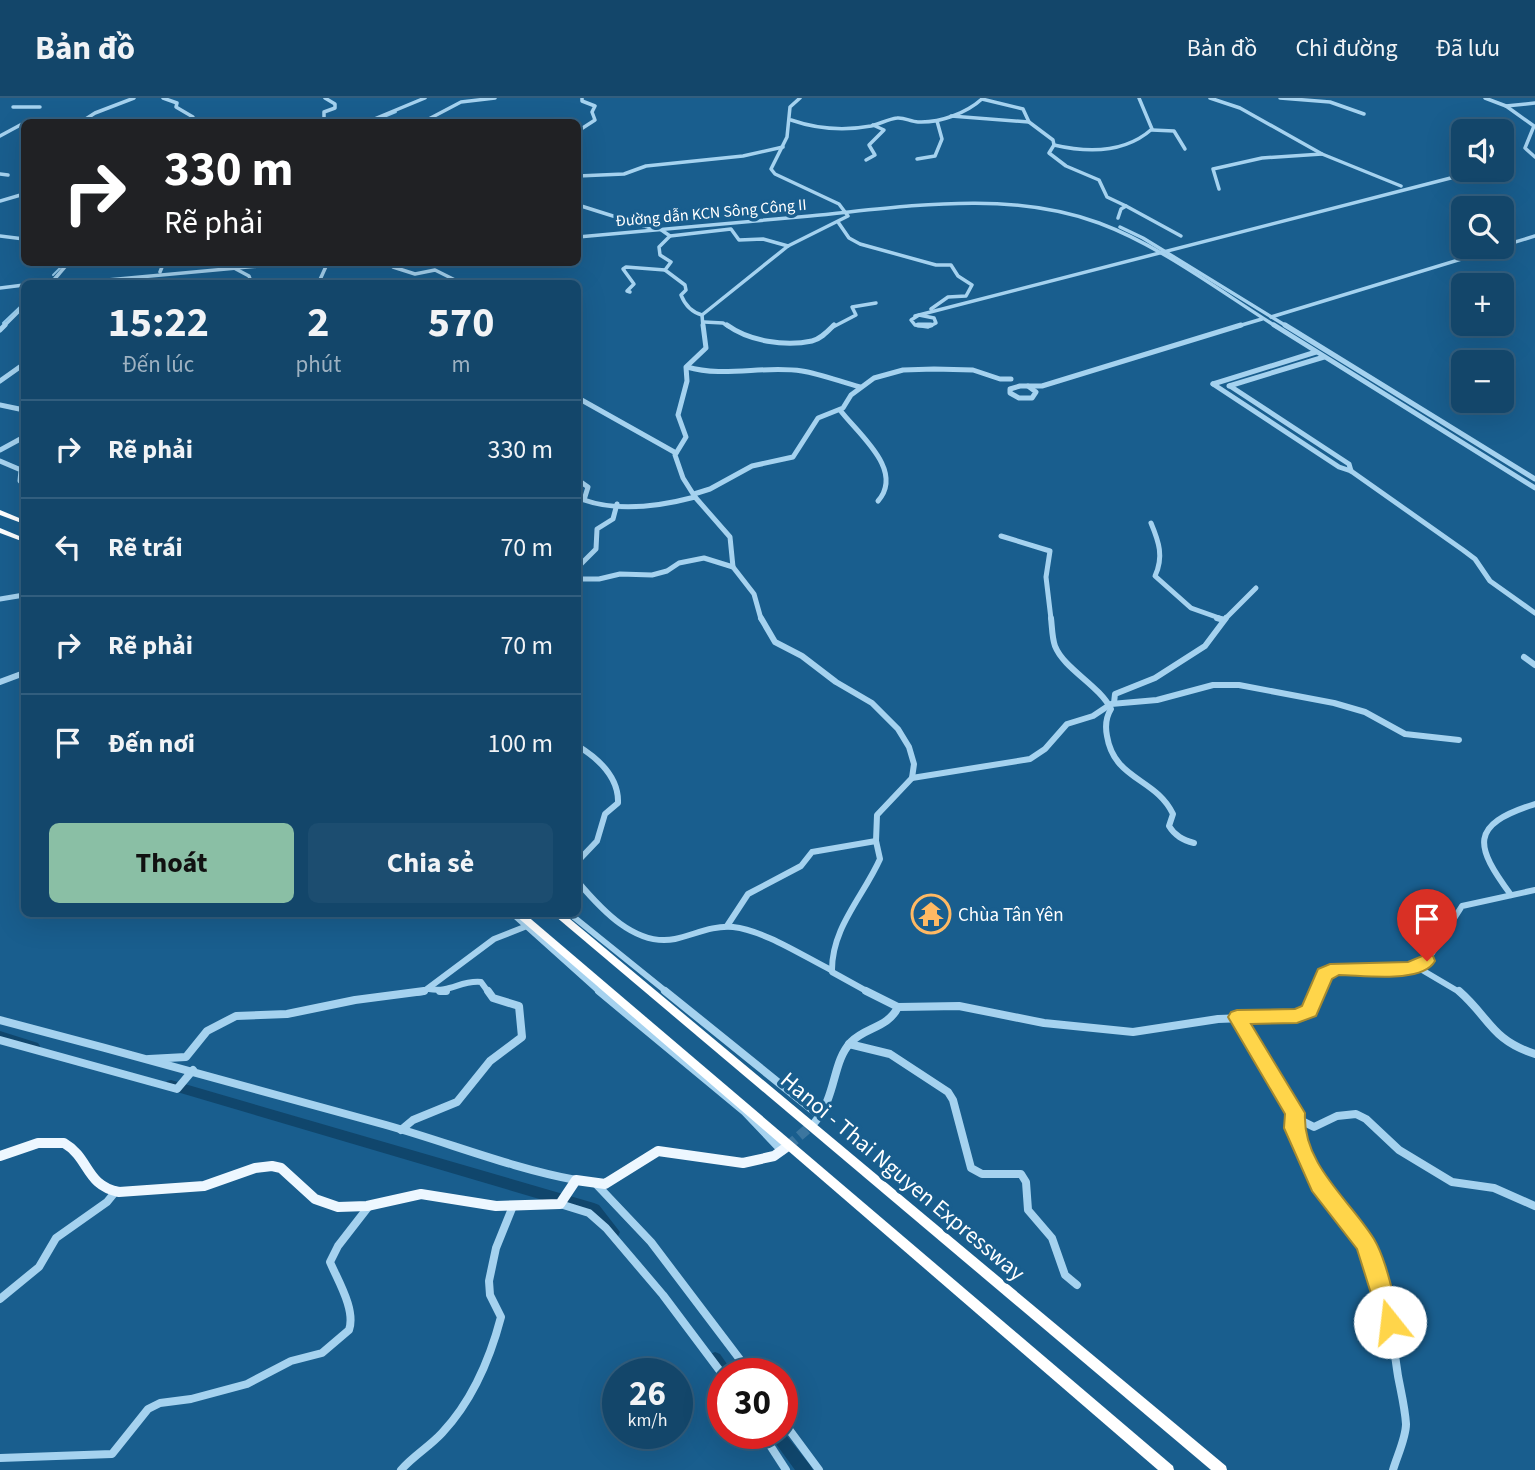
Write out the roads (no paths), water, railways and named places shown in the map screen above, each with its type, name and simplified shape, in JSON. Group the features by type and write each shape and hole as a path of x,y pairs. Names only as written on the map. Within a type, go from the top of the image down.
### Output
{"highway":[{"path":"0,512 21,521"},
{"path":"0,530 21,539"},
{"path":"523,917 1168,1470"},
{"name":"Hanoi - Thai Nguyen Expressway","path":"562,917 1221,1470"}],"main road":[{"path":"0,1156 38,1143 62,1142 82,1157 91,1180 101,1187 116,1191 205,1185 252,1169 276,1166 281,1167 306,1195 315,1200 347,1207 369,1206 425,1194 513,1206 540,1202 561,1203 574,1184 597,1185 616,1179 648,1155 658,1152 748,1164 761,1162 785,1149"}],"street":[{"path":"86,119 134,98"},
{"path":"163,98 193,119"},
{"path":"170,101 180,98"},
{"path":"324,119 324,112 335,108 335,104 325,98"},
{"path":"374,119 425,98"},
{"path":"381,119 431,98"},
{"path":"429,119 463,102 495,98"},
{"path":"581,129 595,120 592,113 595,106 582,101 582,98"},
{"path":"702,315 788,246 847,217 846,211 834,201 774,173 771,163 783,147 791,120 790,107 800,98"},
{"path":"1139,98 1152,130"},
{"path":"1210,98 1239,108 1322,153 1401,186"},
{"path":"1280,98 1330,102 1364,114"},
{"path":"1485,98 1506,106 1534,126 1525,147 1535,157"},
{"path":"791,120 818,129 873,125 900,117 915,122 937,121 983,99 1023,109 1029,122"},
{"path":"18,101 13,107 40,107 29,119"},
{"path":"1506,106 1535,103"},
{"path":"951,116 1029,122 1051,137 1054,145"},
{"path":"918,159 935,156 942,139 937,131 937,121"},
{"path":"0,136 21,125"},
{"path":"866,160 874,155 869,145 884,130 873,125"},
{"path":"1054,145 1078,150 1118,146 1133,142 1152,130 1174,131 1185,149"},
{"path":"1054,145 1049,153 1065,165 1103,182 1107,197 1181,236"},
{"path":"581,176 624,174 646,166 743,156 783,147"},
{"path":"1219,189 1213,169 1257,158 1288,155 1308,158 1322,153"},
{"path":"0,174 8,176"},
{"path":"931,314 936,323 923,327 913,324 911,320 915,316 1451,178"},
{"path":"0,201 21,195"},
{"path":"846,211 981,202 1044,206 1109,222 1166,252 1535,479"},
{"path":"581,206 652,228"},
{"path":"1044,206 1104,224 1159,254 1535,488"},
{"path":"1118,218 1121,209 1126,206"},
{"name":"Đường dẫn KCN Sông Công II","path":"605,233 846,211"},
{"name":"Đường dẫn KCN Sông Công II","path":"581,235 846,211"},
{"path":"838,222 849,238 860,244 936,265 951,265 958,276 972,285 966,296 948,297 931,314 915,316"},
{"path":"660,229 670,236 731,229 739,240 764,239 788,246"},
{"path":"0,236 21,239"},
{"path":"665,270 671,262 660,256 659,247 670,236"},
{"path":"1514,243 1535,236"},
{"path":"1271,317 1462,259"},
{"path":"53,280 65,266"},
{"path":"160,272 162,266"},
{"path":"73,280 240,266"},
{"path":"106,280 247,266"},
{"path":"393,266 415,274 435,270 455,280"},
{"path":"630,292 627,291 634,284 624,271 626,267 665,270 685,285 686,290 681,297 694,313 702,315"},
{"path":"234,268 250,276 252,280"},
{"path":"0,289 21,286"},
{"path":"704,322 723,323 743,335 772,342 813,341 836,324 856,316 852,307 876,303"},
{"path":"0,330 21,309"},
{"path":"702,315 706,348 687,367 687,382 678,415 686,437 676,453 678,467 695,496 730,537 733,567 754,594 761,619 775,642 802,656 836,682 872,703 898,729 909,747 914,764 912,778 877,815 876,841 880,859 837,935 831,970"},
{"path":"1042,386 1028,399 1010,393 1012,387 1042,386 1262,319"},
{"path":"1316,352 1213,384 1339,467 1350,471 1469,555 1490,581 1535,613"},
{"path":"1221,388 1324,357"},
{"path":"0,381 21,366"},
{"path":"687,367 704,372 745,369 797,371 860,387"},
{"path":"581,482 588,487 584,497 586,502 665,503 695,496 752,466 793,457 818,418 840,410 860,387 911,368 982,371 996,380 1011,379"},
{"path":"1028,386 1036,392"},
{"path":"1230,386 1349,464 1350,471"},
{"path":"581,400 676,453"},
{"path":"0,405 21,409"},
{"path":"840,410 854,431 876,450 887,473 888,486 878,500"},
{"path":"0,450 13,440 21,438"},
{"path":"0,461 21,470"},
{"path":"581,564 596,549 597,529 614,519 617,504"},
{"path":"1151,523 1162,552 1155,576 1191,608 1224,620"},
{"path":"1000,536 1050,551 1046,577 1055,648 1080,676 1112,704"},
{"path":"581,579 598,579 620,574 652,575 667,571 679,563 704,558 733,567"},
{"path":"1194,844 1171,830 1169,826 1173,814 1169,804 1115,761 1104,725 1115,694 1155,678 1205,646 1224,620 1256,588"},
{"path":"0,599 21,596"},
{"path":"1524,657 1535,665"},
{"path":"0,682 21,674"},
{"path":"912,778 951,774 1033,758 1067,724 1093,716 1112,704 1157,700 1203,687 1231,684 1356,709 1410,735 1459,740"},
{"path":"581,748 611,776 619,801 606,814 597,841 581,858"},
{"path":"1511,895 1486,856 1484,843 1495,822 1501,817 1535,804"},
{"path":"727,926 748,894 801,866 812,852 876,841"},
{"path":"581,885 604,912 641,936 673,940 727,926 764,937 898,1007 959,1006 1044,1023 1133,1032 1237,1017 1297,1016 1310,1010 1325,974 1336,968 1417,967 1427,961 1462,906 1535,890"},
{"path":"516,917 629,1019 745,1112 785,1149"},
{"path":"573,917 818,1120 832,1102 849,1044 857,1036 892,1019 898,1007"},
{"path":"146,1059 186,1057 207,1031 236,1016 286,1014 355,1000 416,994 429,989 494,939 527,926"},
{"path":"1417,967 1462,993 1499,1038 1535,1054"},
{"path":"401,1129 413,1120 457,1102 490,1061 522,1037 519,1006 494,998 481,982 469,981 444,992 429,989"},
{"path":"1237,1017 1296,1118 1314,1127 1337,1116 1356,1114 1366,1119 1399,1150 1452,1182 1494,1188 1535,1206"},
{"path":"0,1020 192,1070 401,1129 574,1184"},
{"path":"0,1040 171,1088 180,1087 192,1070"},
{"path":"849,1044 890,1055 948,1092 953,1100 971,1168 980,1174 1021,1174 1026,1182 1028,1210 1052,1238 1065,1275 1077,1285"},
{"path":"1296,1118 1294,1128 1319,1185 1359,1234 1372,1256 1390,1322 1406,1426 1393,1470"},
{"path":"597,1185 651,1242 739,1358"},
{"path":"0,1299 39,1267 56,1238 107,1202 116,1191"},
{"path":"561,1203 589,1213 606,1227 710,1358"},
{"path":"0,1458 24,1453 57,1457 112,1454 148,1409 160,1403 191,1399 247,1384 291,1361 322,1353 349,1331 351,1325 343,1291 330,1262 338,1246 369,1206"},
{"path":"401,1470 415,1454 440,1435 478,1378 491,1349 501,1317 490,1297 489,1288 494,1254 513,1206"},
{"path":"798,1442 819,1470"},
{"path":"772,1449 786,1470"}],"waterway":[{"path":"379,119 396,112"},
{"path":"53,275 62,266"},
{"path":"3,323 21,306"},
{"path":"0,1036 34,1046"},
{"path":"171,1085 594,1209 613,1232"},
{"path":"788,1449 805,1470"}],"tunnel":[{"path":"788,1146 813,1124"}],"place":[{"name":"Chùa Tân Yên","path":"931,914"}]}
